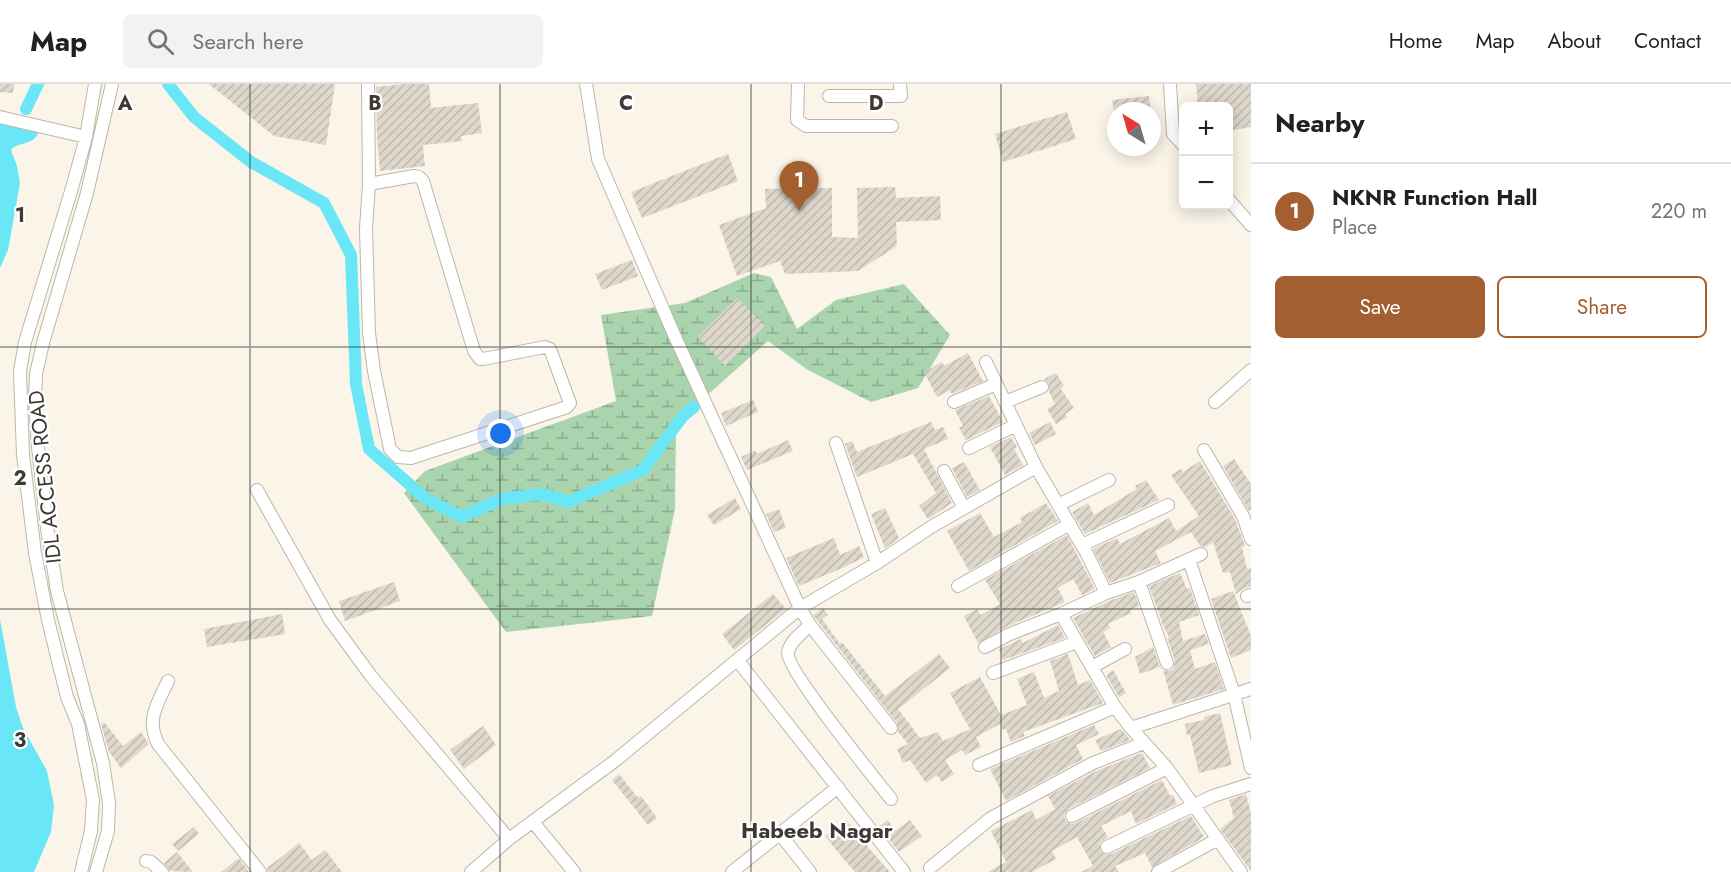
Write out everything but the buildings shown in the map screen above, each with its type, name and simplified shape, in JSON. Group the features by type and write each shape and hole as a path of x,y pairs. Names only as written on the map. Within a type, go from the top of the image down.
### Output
{"street":[{"path":"81,872 91,831 93,800 78,724 68,697 42,591 25,478 19,400 20,370 25,342 86,137 95,84"},
{"name":"IDL ACCESS ROAD","path":"96,872 108,831 109,802 103,763 57,591 47,528 35,398 36,374 43,343 87,193 112,84"},
{"path":"368,84 369,184 366,229 369,333 390,450 398,457 411,458 567,407 570,403 550,349 544,347 483,359 480,359 474,351 423,181 419,177 369,184"},
{"path":"586,84 598,159 676,339 800,608 810,625 891,728"},
{"path":"798,84 797,120 806,126 892,126"},
{"path":"829,96 901,96 900,84"},
{"path":"1170,84 1173,134 1179,141"},
{"path":"0,117 86,137"},
{"path":"1233,205 1251,225"},
{"path":"986,362 1036,466 1082,545 1106,593"},
{"path":"1215,402 1251,370"},
{"path":"954,402 996,384"},
{"path":"1005,402 1042,387"},
{"path":"969,448 1016,425"},
{"path":"836,443 877,563"},
{"path":"1204,450 1243,516 1251,538"},
{"path":"471,872 509,839 616,760 800,608 1036,466"},
{"path":"944,471 964,508"},
{"path":"1058,505 1109,480"},
{"path":"258,490 330,620 371,676 509,839"},
{"path":"1082,545 1168,505"},
{"path":"958,586 1070,524"},
{"path":"985,647 1010,634 1106,593 1139,582 1201,554"},
{"path":"1189,560 1234,694 1251,768"},
{"path":"1139,582 1167,663"},
{"path":"1061,614 1115,707 1167,768 1241,872"},
{"path":"810,625 794,640 788,653 788,659 809,692 891,800"},
{"path":"993,673 1077,642"},
{"path":"1092,667 1125,649"},
{"path":"738,661 904,872"},
{"path":"168,681 152,722 152,732 158,744 260,872"},
{"path":"1131,728 1251,689"},
{"path":"979,765 1115,707"},
{"path":"930,868 991,818 1093,763 1144,742"},
{"path":"1072,816 1167,768"},
{"path":"1107,847 1192,806 1251,784"},
{"path":"732,872 838,787"},
{"path":"533,822 574,872"},
{"path":"780,834 810,872"},
{"path":"1158,872 1218,839"},
{"path":"146,861 151,862 162,872"}],"green space":[{"path":"754,273 771,277 797,329 836,300 904,284 950,335 918,388 871,402 808,370 768,341 676,423 675,509 652,616 506,632 404,493 425,471 616,401 601,315 685,303"}],"water":[{"path":"0,120 38,131 38,134 32,140 11,150 20,183 8,250 0,268"},
{"path":"0,619 16,707 23,728 47,771 54,805 51,832 34,872 0,872"}],"waterway":[{"path":"26,109 38,84"},
{"path":"168,84 194,117 251,162 324,203 351,255 356,384 369,449 425,498 462,517 501,499 543,494 568,502 643,470 683,416 694,407"}],"place":[{"name":"NKNR Function Hall","path":"799,211"}],"district":[{"name":"Habeeb Nagar","path":"817,830"}]}
